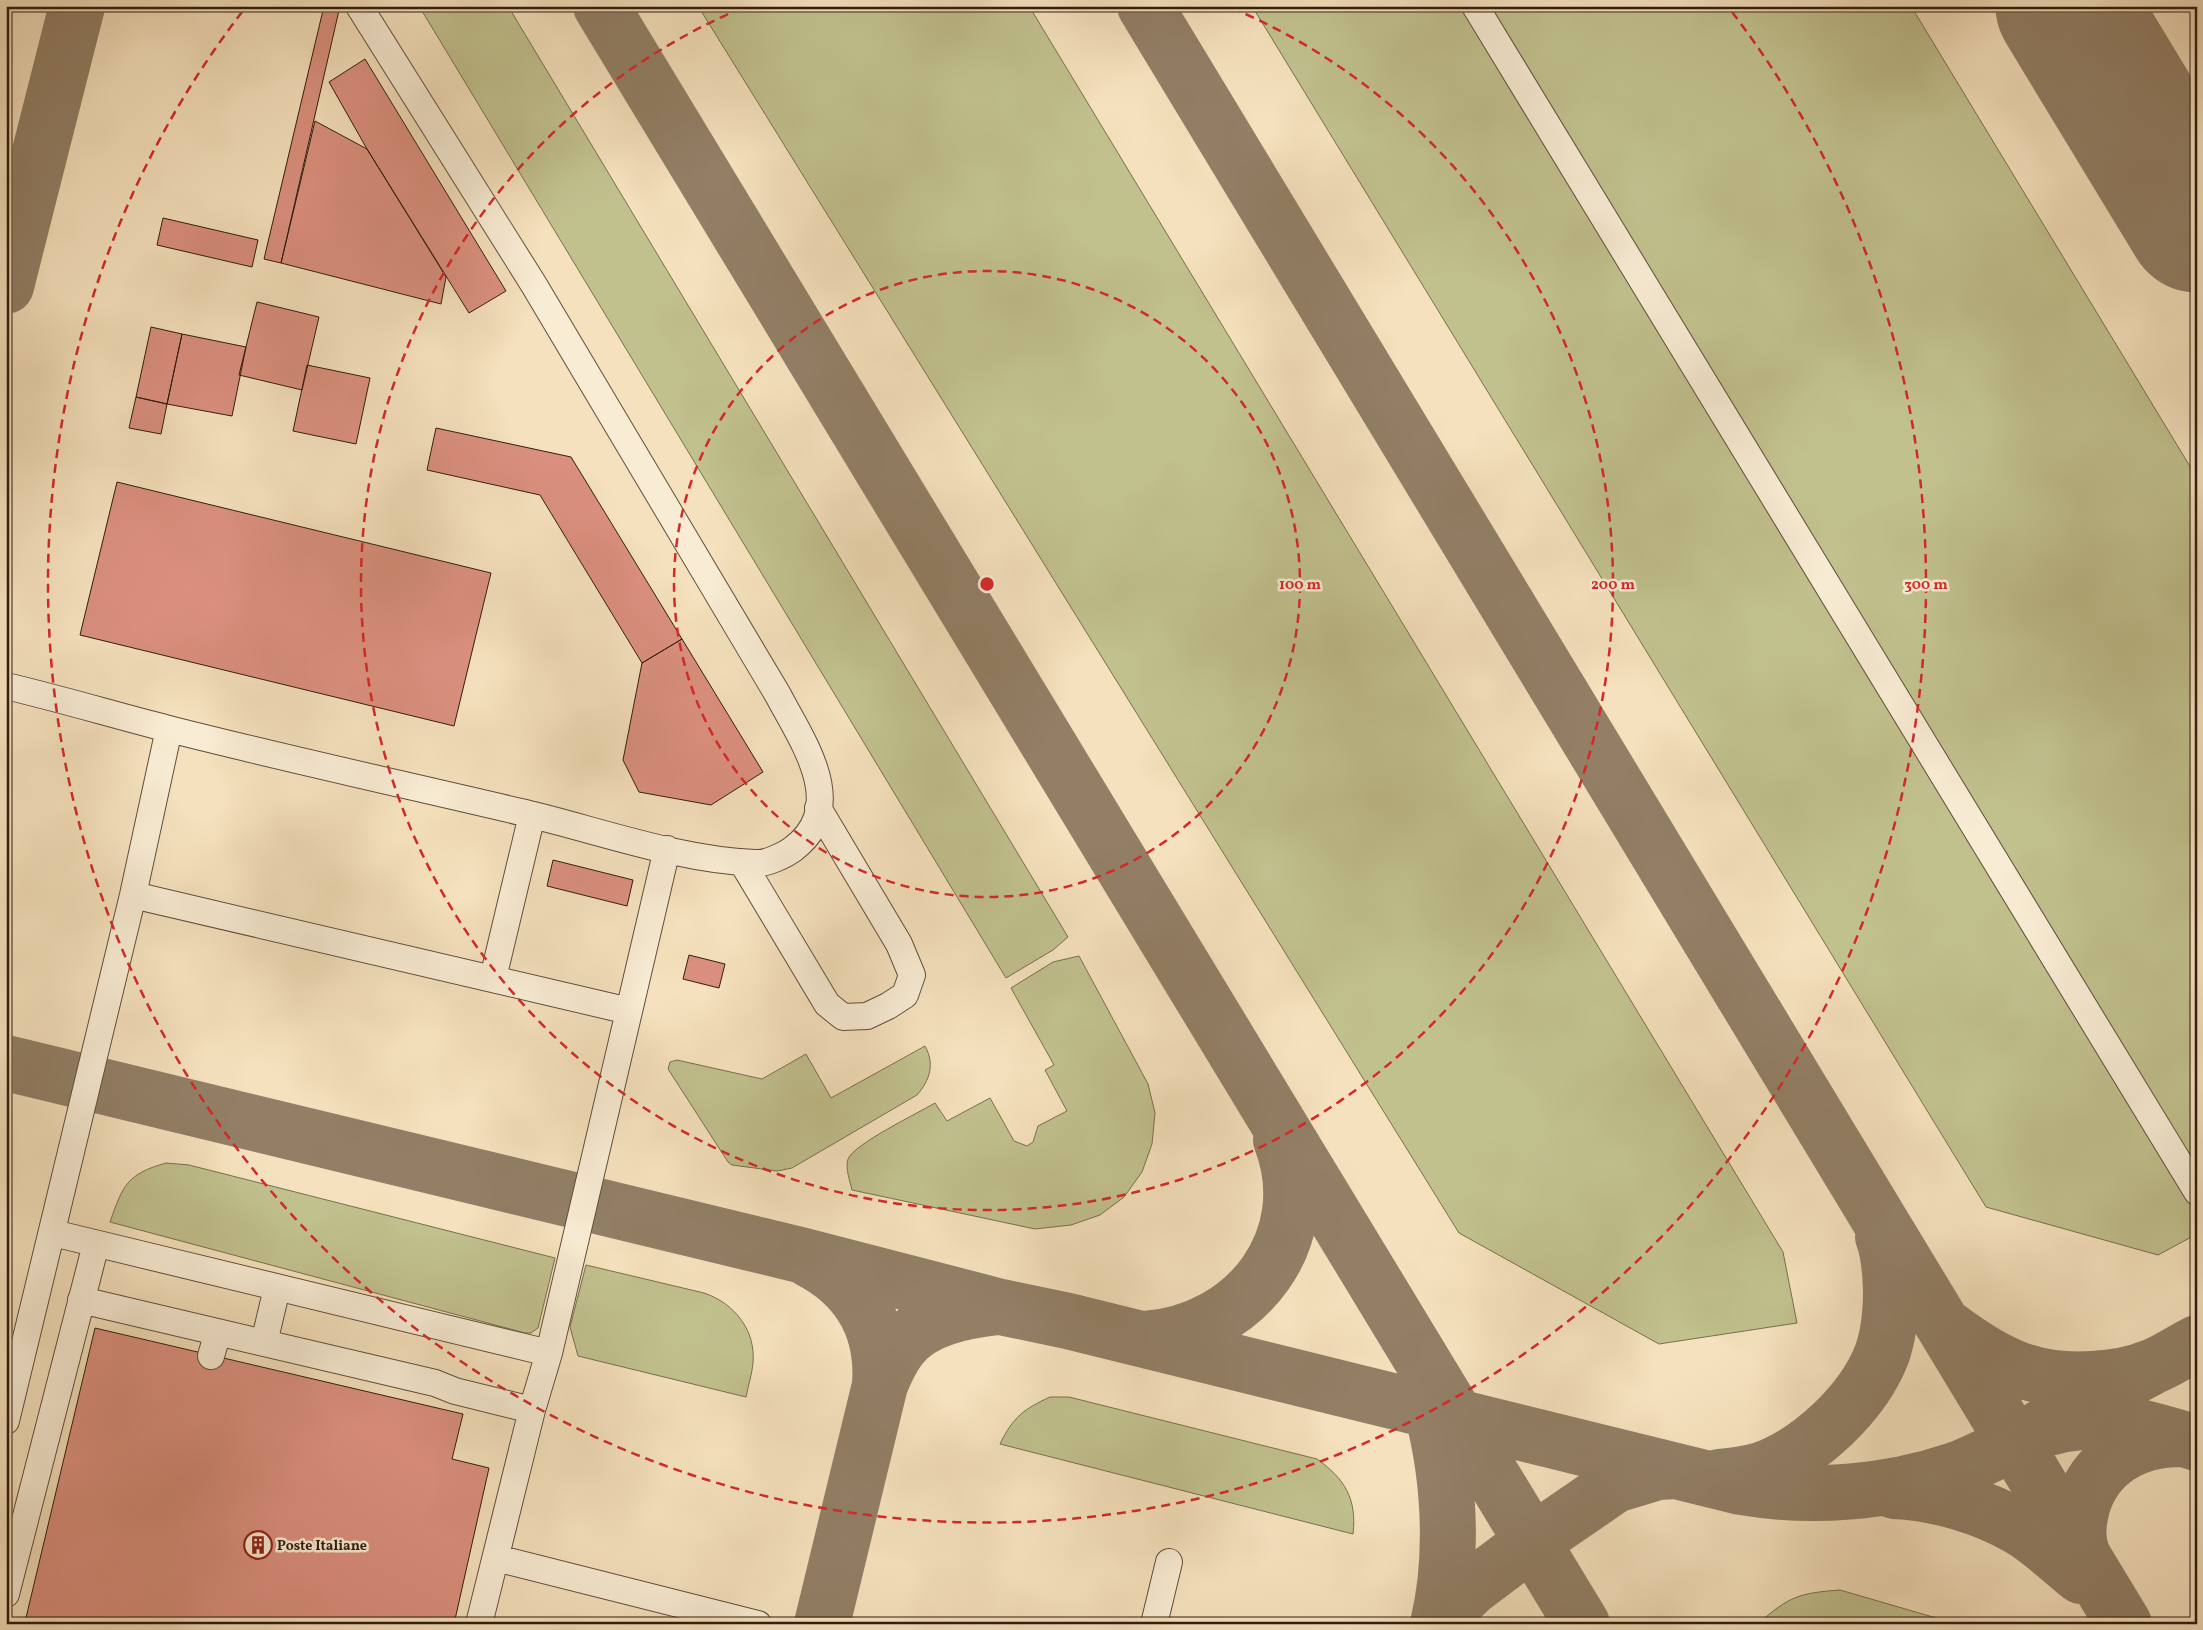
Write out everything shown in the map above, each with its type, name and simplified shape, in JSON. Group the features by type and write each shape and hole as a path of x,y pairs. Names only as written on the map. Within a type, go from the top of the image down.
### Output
{"lane":[{"path":"6,686 169,729 532,815 666,849 728,861 760,864 791,851 804,839 817,817 821,790 813,760 778,695 534,285 359,6"},
{"path":"1475,6 2197,1192"},
{"path":"6,1421 53,1233 133,895 169,729"},
{"path":"742,862 827,1004 843,1016 867,1016 905,995 912,974 899,944 818,808"},
{"path":"493,978 532,815"},
{"path":"480,1624 532,1410 549,1353 666,849"},
{"path":"133,895 629,1011"},
{"path":"53,1233 549,1353"},
{"path":"6,1594 96,1244"},
{"path":"264,1343 277,1288"},
{"path":"81,1300 214,1344 264,1343 435,1383 455,1391 532,1410"},
{"path":"496,1558 758,1624"},
{"path":"1154,1624 1169,1562"}],"green space":[{"path":"419,6 508,6 1068,937 1053,950 1006,978"},
{"path":"698,6 1029,6 1783,1252 1797,1323 1659,1344 1459,1233"},
{"path":"1252,6 1911,6 2197,478 2197,1234 2158,1255 1986,1207"},
{"path":"1079,956 1148,1084 1155,1113 1152,1144 1142,1172 1124,1197 1100,1215 1071,1225 1035,1229 852,1190 847,1166 848,1159 853,1153 874,1137 935,1103 947,1121 990,1098 1014,1141 1027,1146 1033,1142 1038,1126 1067,1111 1045,1070 1054,1065 1011,988 1053,962"},
{"path":"925,1046 930,1059 930,1072 925,1084 917,1095 792,1168 777,1171 732,1165 728,1162 668,1069 670,1062 677,1060 762,1079 806,1054 831,1098"},
{"path":"166,1163 189,1165 555,1258 538,1328 531,1333 525,1333 110,1222 123,1190 128,1183 143,1172"},
{"path":"586,1265 704,1293 725,1304 741,1319 751,1340 753,1363 746,1397 578,1356 570,1327"},
{"path":"1050,1397 1069,1397 1317,1459 1335,1474 1347,1491 1353,1510 1353,1534 1000,1444 1020,1415"},
{"path":"1840,1590 1957,1624 1758,1624 1778,1607 1796,1598 1815,1593"}],"building":[{"path":"324,6 340,6 281,263 264,259"},
{"path":"365,59 506,291 469,313 367,149 329,82"},
{"path":"315,121 367,149 446,277 441,304 281,263"},
{"path":"163,218 258,240 252,267 157,245"},
{"path":"257,302 319,317 302,390 239,375"},
{"path":"151,327 182,334 167,404 136,397"},
{"path":"182,334 246,347 232,416 167,404"},
{"path":"307,365 370,378 356,444 293,431"},
{"path":"136,397 167,404 161,434 129,428"},
{"path":"436,428 571,457 682,639 642,663 540,495 427,470"},
{"path":"117,482 491,573 454,726 80,635"},
{"path":"682,639 763,772 711,805 639,792 623,760 642,663"},
{"path":"553,860 633,880 627,906 547,886"},
{"path":"689,955 725,964 719,988 683,979"},
{"name":"Poste Italiane","path":"95,1328 463,1414 452,1459 489,1468 454,1624 25,1622"}],"taxiway":[{"path":"6,286 77,6"},
{"path":"601,6 1582,1624"},
{"path":"1145,6 2124,1624"},
{"path":"6,1063 800,1255 1001,1307 1068,1321 1741,1487 1768,1491 1822,1493 1876,1489 1929,1478 1955,1470 1986,1457 2150,1368"},
{"path":"1145,1339 1181,1332 1214,1319 1242,1299 1265,1274 1281,1245 1290,1212 1290,1177 1281,1140"},
{"path":"1719,1477 1761,1470 1798,1452 1833,1424 1862,1390 1882,1354 1889,1322 1891,1298 1890,1270 1883,1237"},
{"path":"810,1260 828,1271 855,1296 873,1328 878,1346 880,1365 880,1385 822,1624"},
{"path":"880,1385 888,1366 900,1347 920,1329 944,1318 997,1307"},
{"path":"1949,1329 1999,1361 2016,1369 2052,1378 2093,1379 2136,1373 2161,1363 2197,1343"},
{"path":"1428,1398 1441,1452 1447,1510 1447,1569 1438,1624"},
{"path":"2052,1427 2091,1421 2108,1422 2143,1428 2197,1443"},
{"path":"2083,1556 2078,1532 2079,1519 2088,1491 2096,1477 2107,1465 2133,1448 2148,1443 2181,1439"},
{"path":"1439,1619 1472,1587 1532,1542 1615,1485 1658,1472 1676,1471"},
{"path":"1894,1491 1943,1498 1991,1513 2028,1533 2081,1576"}],"runway":[{"path":"2066,6 2197,222"}],"place":[{"name":"Poste Italiane","path":"258,1545"}]}
